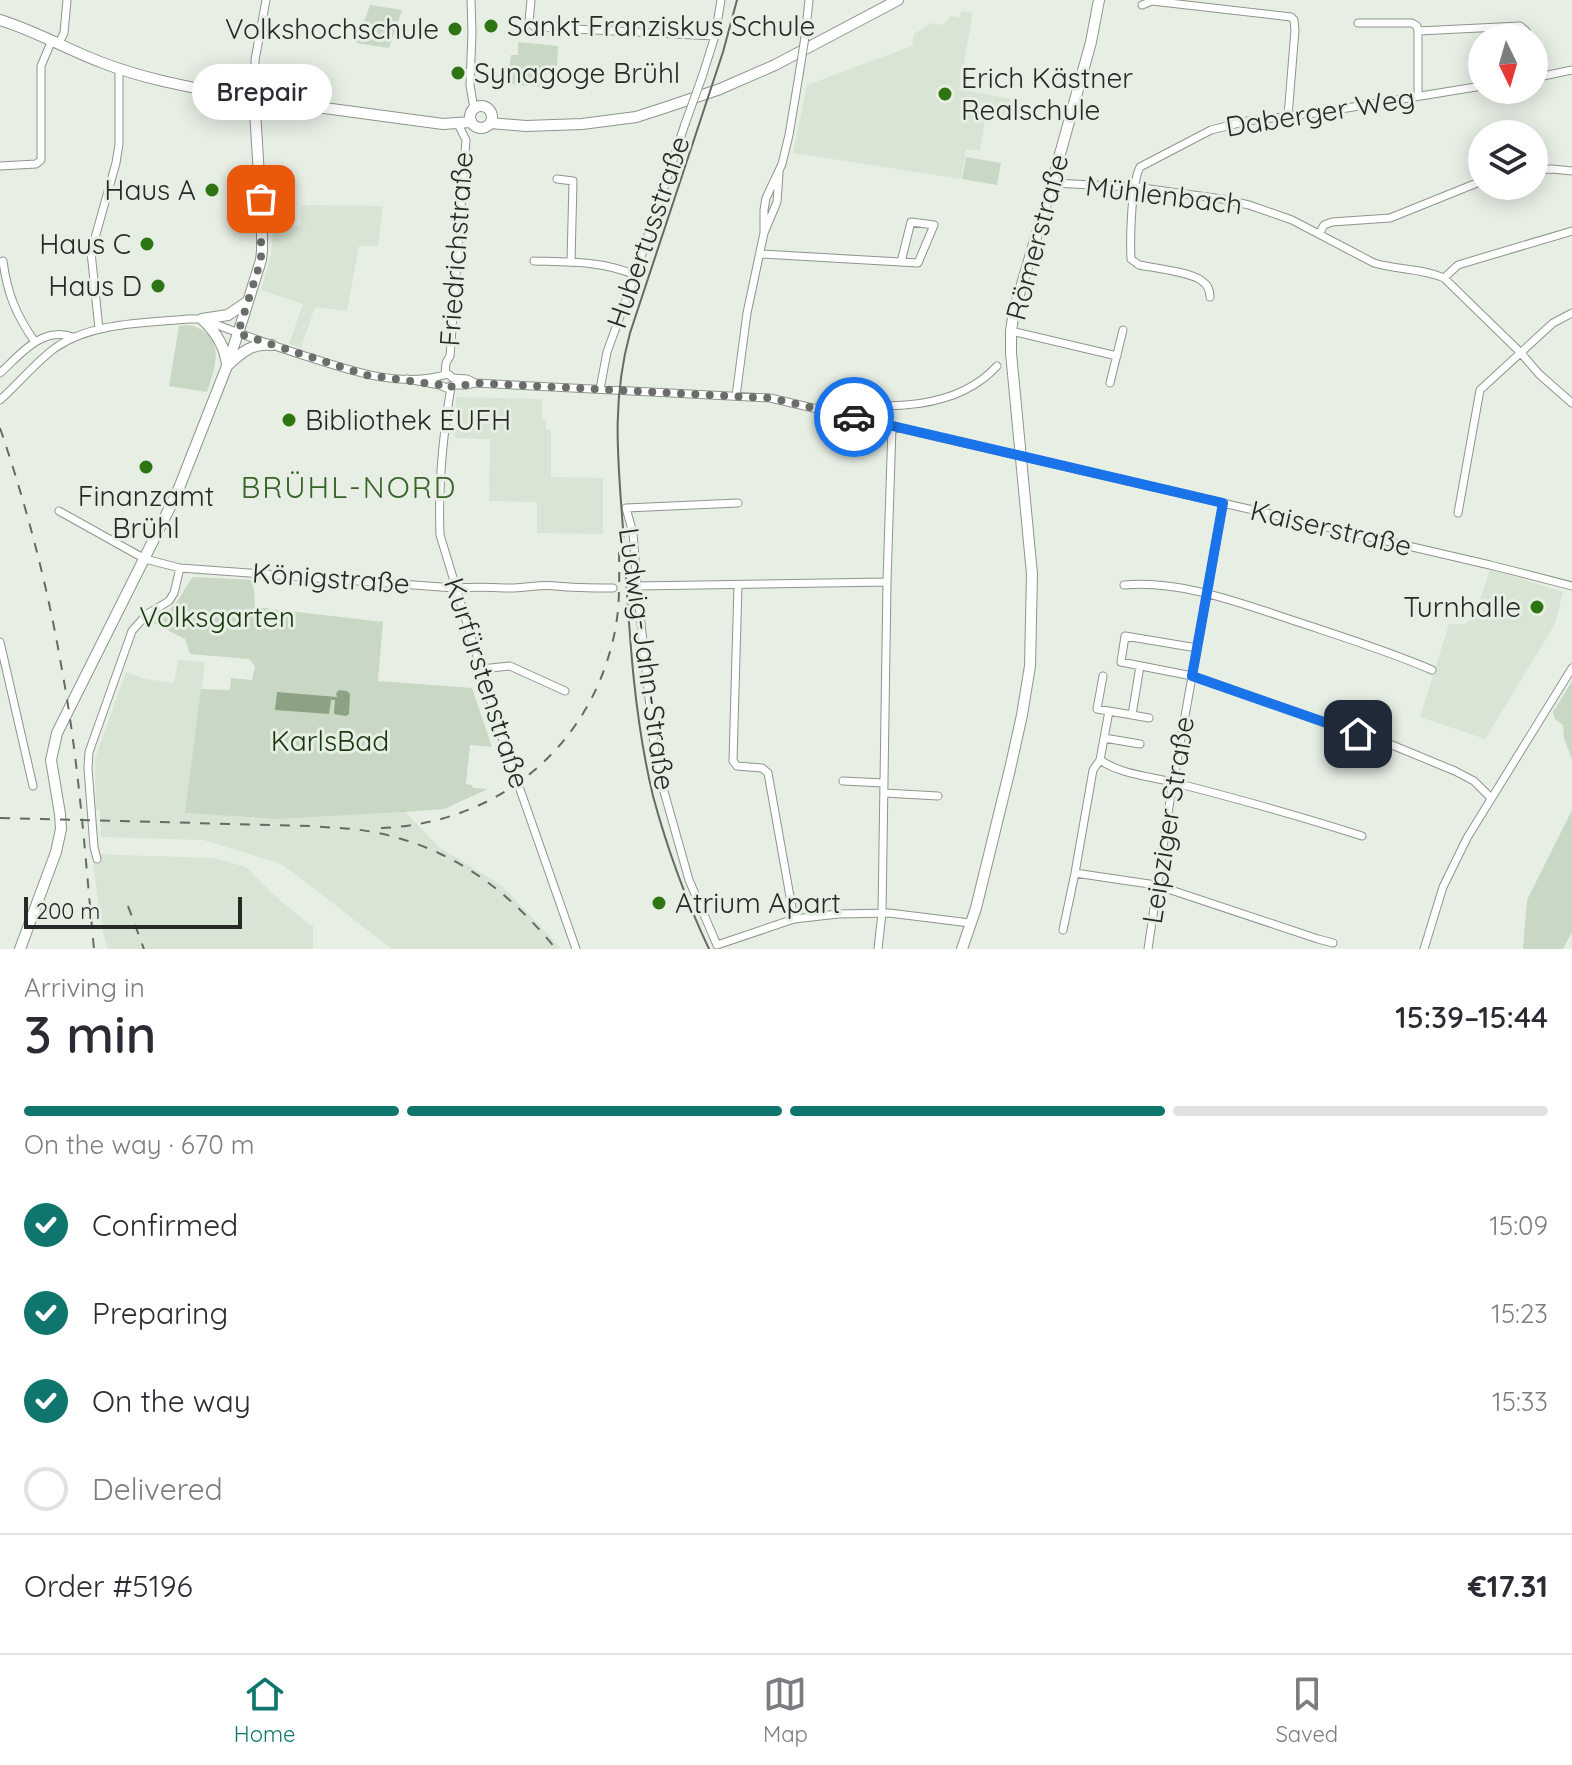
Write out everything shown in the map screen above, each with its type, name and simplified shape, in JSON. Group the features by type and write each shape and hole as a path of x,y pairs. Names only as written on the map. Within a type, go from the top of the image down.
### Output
{"main road":[{"path":"490,123 492,115 488,109 481,106 471,113 471,122 481,129 490,123 526,126 582,124 636,117 720,89 775,65 898,0"},
{"name":"Römerstraße","path":"962,949 1010,769 1030,666 1032,574 1011,331 1014,311 1091,42 1099,0"},
{"path":"0,20 119,69 241,97"},
{"path":"255,88 261,91 265,100 263,106 255,111 244,108 241,97 248,89 255,88"},
{"path":"265,100 418,122 471,122"},
{"path":"20,949 60,838 60,814 51,760 57,733 177,493 227,366 261,260 262,211 255,111"},
{"path":"202,319 228,315 248,301"},
{"path":"202,319 220,341 227,366"},
{"path":"227,366 248,348 272,345"}],"street":[{"path":"0,166 36,164 41,160 41,66 64,33 67,0"},
{"path":"255,88 255,60 266,0"},
{"path":"471,0 470,85 474,109"},
{"path":"531,0 529,22 535,27 715,36"},
{"name":"Hubertusstraße","path":"600,389 607,352 715,36 721,0"},
{"path":"736,396 747,313 764,233 777,202 779,174 789,135 809,0"},
{"path":"1142,5 1152,1 1291,17 1295,30 1288,116"},
{"path":"1358,23 1412,23 1417,26 1418,96"},
{"path":"1418,31 1468,29"},
{"path":"99,329 91,252 117,153 119,69"},
{"path":"1548,75 1572,70"},
{"name":"Daberger Weg","path":"1135,187 1140,167 1211,130 1247,121 1468,88"},
{"name":"Friedrichstraße","path":"446,382 455,304 466,140 458,124"},
{"path":"1548,169 1572,171"},
{"path":"557,179 573,181 571,262"},
{"name":"Mühlenbach","path":"1052,183 1135,187 1249,205 1281,215 1374,263 1444,278"},
{"path":"1135,187 1131,259 1134,263 1196,277 1210,289 1210,297"},
{"path":"1319,234 1324,225 1332,222 1390,218 1468,187"},
{"path":"760,254 918,263 934,225 911,222 901,262"},
{"path":"1572,231 1458,265 1444,278 1572,403"},
{"path":"3,261 10,295 20,321 35,342"},
{"path":"534,261 616,267 635,275"},
{"path":"1458,513 1480,390 1553,323 1572,313"},
{"path":"0,400 51,352 73,337 99,329 202,319"},
{"name":"Kaiserstraße","path":"202,319 366,375 446,382 467,379 475,383 770,398 1572,586"},
{"path":"1110,383 1123,330"},
{"path":"1011,331 1117,356"},
{"path":"0,373 35,342 52,334 73,337"},
{"path":"832,404 904,406 943,399 973,385 997,366"},
{"name":"Kurfürstenstraße","path":"446,382 440,535 502,738 576,949"},
{"path":"877,422 879,407"},
{"path":"878,949 882,913 892,426"},
{"name":"Ludwig-Jahn-Straße","path":"738,503 626,508 633,533 656,763 689,880 717,945 794,919"},
{"name":"Leipziger Straße","path":"1148,949 1173,782 1223,503"},
{"name":"Königstraße","path":"59,511 145,559 180,568 455,588 613,588"},
{"path":"97,859 89,752 132,631 147,614 169,601 180,568"},
{"path":"637,586 887,582"},
{"path":"1124,585 1150,584 1205,593 1391,653 1432,670"},
{"path":"738,585 733,761 737,766 762,768 768,773 794,919 882,913 970,923"},
{"path":"1197,648 1125,636 1121,662 1192,676 1392,745 1474,781 1491,798"},
{"path":"0,642 33,786"},
{"path":"481,669 510,666 565,691"},
{"path":"1132,715 1140,666"},
{"path":"1424,949 1443,887 1467,838 1572,668"},
{"path":"1103,676 1097,709 1149,718"},
{"path":"1063,930 1093,770 1100,760 1109,711"},
{"path":"1104,738 1140,744"},
{"path":"1100,760 1112,769 1173,782 1362,836"},
{"path":"843,781 884,783"},
{"path":"884,793 938,796"},
{"path":"1075,873 1156,885 1333,943"}],"shaded area":[{"path":"961,11 973,13 959,89 1011,99 1008,119 986,115 980,151 966,149 961,179 793,153 807,85 912,46 914,34 931,23 943,25 951,16 960,18"},
{"path":"301,205 383,206 378,246 359,246 347,311 315,307 301,348 289,344 303,304 261,290 271,255 273,226 300,226"},
{"path":"456,397 542,399 542,420 546,420 546,430 551,430 551,477 603,478 603,534 537,533 537,502 489,501 490,439 455,438"},
{"path":"1490,569 1563,592 1555,624 1485,739 1420,717 1449,624 1465,624 1475,616"},
{"path":"178,660 205,662 186,813 278,819 405,812 439,847 502,886 562,949 392,949 279,863 203,840 101,837 100,810 96,810 95,759 126,672 145,679 174,683"},
{"path":"339,690 350,694 349,714 346,716 334,714 335,700 331,700 329,714 275,710 277,692 337,697"},
{"path":"92,854 214,858 246,867 275,896 310,925 313,924 313,949 108,949 102,930"}],"green space":[{"path":"370,5 402,10 389,48 356,43"},
{"path":"518,42 558,46 557,66 545,66 543,87 507,84 511,55 518,55"},
{"path":"966,157 1001,163 997,185 962,179"},
{"path":"189,325 201,330 214,343 215,362 207,392 169,386 179,326"},
{"name":"KarlsBad","path":"193,577 253,580 255,607 383,622 378,681 472,688 492,747 470,745 466,784 488,789 444,809 278,819 185,813 201,689 230,690 231,678 252,680 255,666 249,659 190,654 185,639 151,622 173,607"},
{"path":"1572,681 1572,760 1563,725 1555,719 1553,712"},
{"path":"1572,810 1572,932 1563,949 1523,949 1527,900"}],"tram line":[{"path":"709,949 664,835 646,765 633,670 618,463 618,412 630,333 723,52 737,0"}],"railway":[{"path":"0,428 36,548 62,670 77,774 94,949"},
{"path":"381,828 422,823 461,813 497,796 530,774 558,747 582,716 600,680 613,640 618,604 619,543"},
{"path":"0,818 312,826 373,832 428,848 475,874 518,908 556,949"},
{"path":"128,906 144,949"}],"way so far":[{"path":"261,199 261,260 238,333 366,375 407,379 444,388 475,383 770,398 854,417"}],"place":[{"name":"Sankt Franziskus Schule","path":"491,26"},
{"name":"Volkshochschule","path":"455,29"},
{"name":"Synagoge Brühl","path":"458,73"},
{"name":"Erich Kästner Realschule","path":"945,94"},
{"name":"Haus A","path":"212,190"},
{"name":"Brepair","path":"261,199"},
{"name":"Haus C","path":"147,244"},
{"name":"Haus D","path":"158,286"},
{"name":"Bibliothek EUFH","path":"289,420"},
{"name":"Finanzamt Brühl","path":"146,467"},
{"name":"Turnhalle","path":"1537,607"},
{"name":"Atrium Apart","path":"659,903"}],"district":[{"name":"BRÜHL-NORD","path":"349,488"}],"route":[{"path":"854,417 1223,503 1192,676 1358,734"}],"park label":[{"name":"Volksgarten","path":"217,617"}]}
